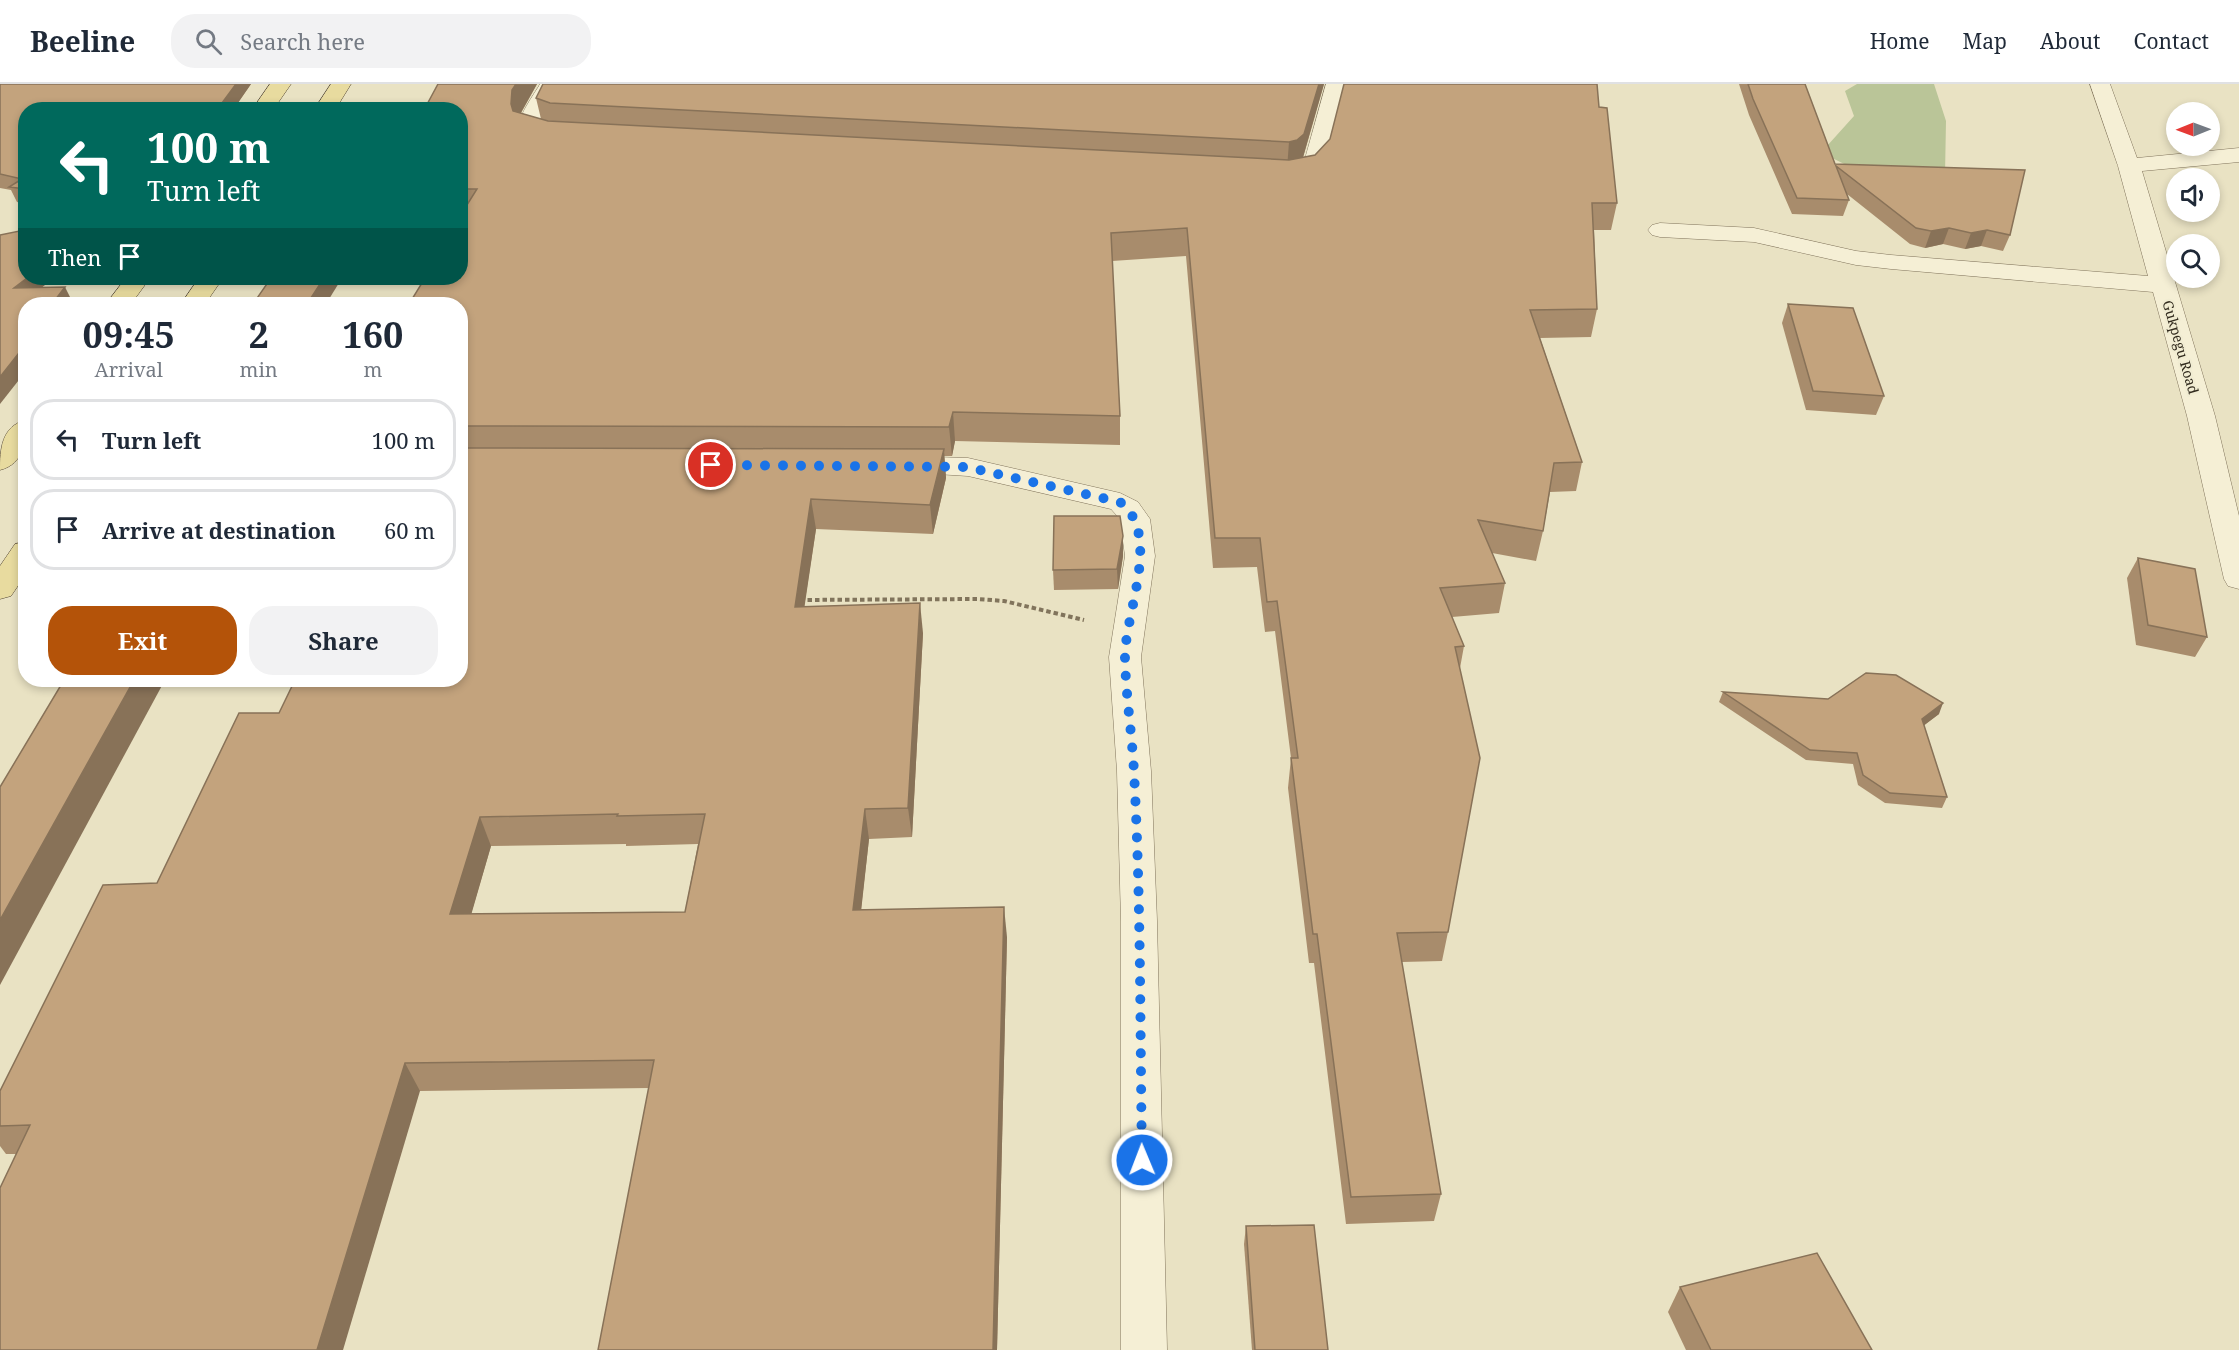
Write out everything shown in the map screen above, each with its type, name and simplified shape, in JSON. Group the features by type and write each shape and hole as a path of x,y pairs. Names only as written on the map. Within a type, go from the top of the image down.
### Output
{"main road":[{"path":"268,102 281,84"},
{"path":"329,102 341,84"},
{"path":"123,297 133,285"},
{"path":"0,462 18,438"},
{"path":"0,589 18,563"}],"street":[{"path":"550,84 529,123 530,131 540,136 578,140"},
{"path":"1263,176 1287,178 1304,174 1315,164 1336,84"},
{"name":"Gukpegu Road","path":"2100,84 2129,166 2201,416 2239,579"},
{"path":"2129,166 2239,155"},
{"path":"1660,230 1754,235 1856,258 1891,262 2163,285"},
{"path":"872,465 966,467 1120,502 1128,508 1135,519 1140,556 1127,631 1125,657 1134,771 1139,921 1144,1350"}],"path":[{"path":"797,600 1004,601 1127,631"}],"green space":[{"path":"1857,84 1934,84 1946,121 1945,175 1873,178 1830,157 1827,146 1854,116 1845,91"}],"building":[{"path":"0,84 236,84 223,102 18,102 18,178 0,174"},
{"path":"438,84 516,84 512,90 513,111 548,121 1289,160 1315,155 1330,139 1344,84 1597,84 1599,107 1607,108 1617,203 1592,203 1597,309 1530,310 1582,462 1554,463 1543,531 1478,520 1505,583 1440,588 1464,646 1455,647 1480,758 1448,932 1397,933 1441,1194 1351,1197 1317,934 1313,934 1291,758 1298,758 1277,601 1267,602 1260,538 1215,538 1187,228 1111,233 1120,416 953,412 949,427 468,426 468,297 413,297 421,285 468,285 468,203 477,189 468,189 468,102 428,102"},
{"path":"543,84 1319,84 1304,134 1297,140 1289,142 550,103 536,98"},
{"path":"1748,84 1805,84 1835,164 2025,170 2010,235 1987,230 1971,233 1949,228 1931,231 1916,228 1836,166 1849,200 1797,198"},
{"path":"18,181 18,188 9,187"},
{"path":"18,231 18,285 14,288 65,287 57,297 18,297 18,354 0,377 0,235"},
{"path":"266,285 319,285 312,297 258,297"},
{"path":"1788,304 1853,308 1884,396 1813,391"},
{"path":"468,448 944,449 930,505 811,499 795,607 920,603 908,808 865,809 853,910 1004,907 993,1350 598,1350 654,1060 405,1063 317,1350 0,1350 0,1188 30,1125 0,1126 0,1091 103,885 157,883 239,713 279,713 292,687 468,687","holes":["705,814 685,912 450,914 480,817"]},
{"path":"1054,516 1120,516 1123,536 1117,569 1053,570"},
{"path":"2138,558 2195,569 2207,637 2148,625"},
{"path":"1866,673 1896,675 1943,703 1922,719 1947,797 1890,793 1863,775 1857,753 1810,750 1723,692 1828,699"},
{"path":"60,687 130,687 0,920 0,787"},
{"path":"1314,1225 1328,1350 1255,1350 1246,1226"},
{"path":"1817,1253 1872,1350 1711,1350 1680,1287"}],"route":[{"path":"711,465 966,467 1120,502 1128,508 1135,519 1140,556 1137,584 1127,631 1125,657 1135,792 1142,1160"}]}
